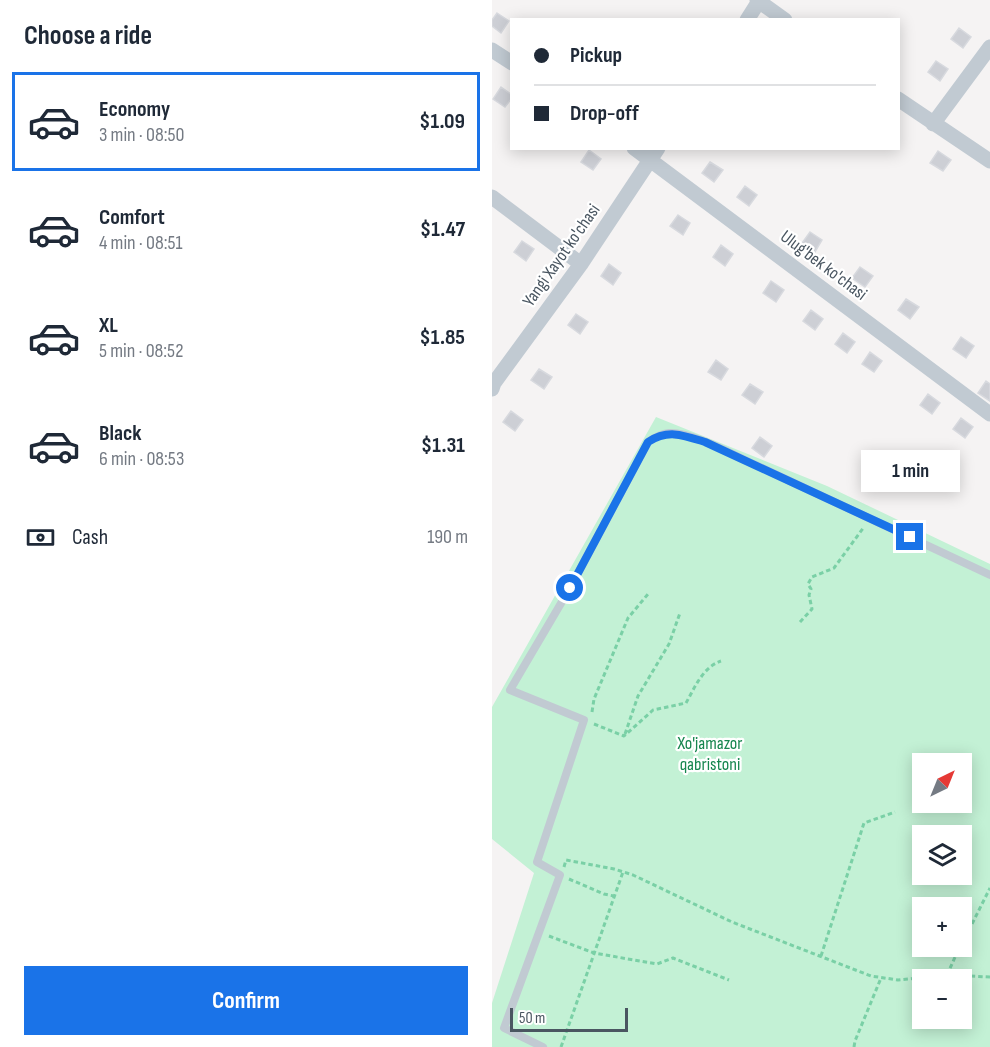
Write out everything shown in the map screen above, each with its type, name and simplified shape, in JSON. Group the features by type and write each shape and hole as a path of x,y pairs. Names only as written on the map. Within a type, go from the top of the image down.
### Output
{"street":[{"path":"748,18 758,1 782,18"},
{"path":"933,124 990,47"},
{"path":"492,50 510,62"},
{"path":"900,100 990,161"},
{"name":"Yangi Xayot ko'chasi","path":"493,384 581,264 654,154"},
{"name":"Ulug'bek ko'chasi","path":"654,154 990,414"},
{"path":"492,197 581,264"}],"lane":[{"path":"543,1047 504,1028 560,875 537,862 586,721 510,690 570,588 648,442 657,436 669,434 705,442 990,575"}],"path":[{"path":"800,622 812,609 809,595 811,589 808,584 812,578 834,568 870,518"},
{"path":"624,736 586,721 628,618 648,594"},
{"path":"624,736 638,696 669,644 680,613"},
{"path":"624,736 653,710 686,703 704,673 716,662 721,661"},
{"path":"821,956 864,824 895,812"},
{"path":"614,896 560,875 566,860 633,875 732,922 871,976 898,980 912,979"},
{"path":"561,1047 623,872"},
{"path":"972,923 990,888"},
{"path":"539,933 594,953 657,964 673,958 729,980"},
{"path":"972,976 990,977"},
{"path":"854,1047 881,978"}],"green space":[{"name":"Xo'jamazor qabristoni","path":"656,417 827,486 990,564 990,1047 492,1047 492,1003 534,873 492,839 492,707"}],"building":[{"path":"497,13 509,21 501,33 492,26 492,20"},
{"path":"959,28 971,37 963,48 951,39"},
{"path":"936,61 948,69 940,81 928,72"},
{"path":"501,87 510,94 510,101 505,107 493,99"},
{"path":"589,150 601,159 593,170 581,162"},
{"path":"938,151 951,160 943,171 930,163"},
{"path":"710,162 723,170 714,182 702,173"},
{"path":"745,186 757,195 749,206 737,197"},
{"path":"678,215 690,223 683,235 670,226"},
{"path":"810,232 822,240 815,252 802,243"},
{"path":"522,241 534,249 526,261 514,252"},
{"path":"721,245 733,254 725,266 713,257"},
{"path":"609,264 621,273 613,285 601,276"},
{"path":"860,267 873,276 865,287 852,278"},
{"path":"771,281 784,290 776,302 763,293"},
{"path":"906,299 919,307 910,319 898,310"},
{"path":"811,310 823,319 815,330 803,321"},
{"path":"576,314 588,322 580,334 568,325"},
{"path":"843,333 855,342 847,353 835,344"},
{"path":"961,337 974,346 966,358 953,349"},
{"path":"870,352 882,361 874,372 862,364"},
{"path":"716,360 728,369 721,380 708,372"},
{"path":"539,369 552,377 544,389 531,380"},
{"path":"986,381 990,384 990,401 978,393"},
{"path":"750,384 763,392 755,404 742,395"},
{"path":"928,394 940,403 932,414 920,405"},
{"path":"511,411 523,420 515,431 503,422"},
{"path":"961,418 973,427 965,438 953,429"},
{"path":"760,437 772,446 764,457 752,448"}],"route":[{"path":"570,588 648,442 657,436 669,434 705,442 910,537"}]}
